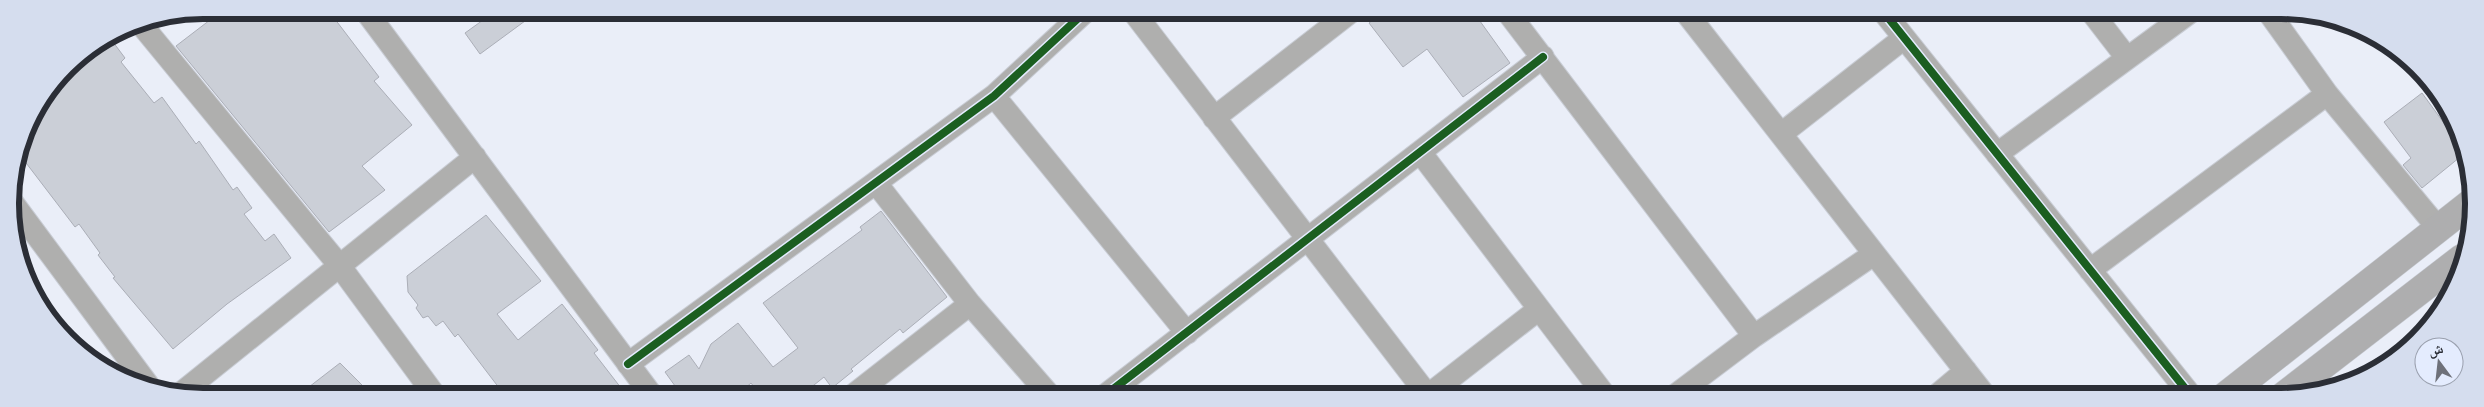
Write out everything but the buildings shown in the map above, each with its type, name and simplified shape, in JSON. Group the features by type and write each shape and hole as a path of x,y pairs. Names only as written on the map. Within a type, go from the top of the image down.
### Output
{"street":[{"path":"372,19 647,388"},
{"path":"628,364 994,96 1077,19"},
{"path":"1139,19 1422,388"},
{"path":"1214,118 1341,19"},
{"path":"1513,19 1754,336"},
{"path":"1691,19 1980,388"},
{"path":"1889,19 2186,388"},
{"path":"2097,19 2127,58"},
{"path":"1997,154 2181,19"},
{"path":"2273,19 2327,94 2438,228"},
{"path":"145,29 338,265 430,388"},
{"path":"1781,134 1904,38"},
{"path":"1114,388 1544,57"},
{"path":"2090,270 2327,94"},
{"path":"994,96 1187,333"},
{"path":"1420,152 1600,388"},
{"path":"188,388 338,265 476,157"},
{"path":"876,183 970,304 1044,388"},
{"path":"2234,388 2465,207"},
{"path":"19,211 142,377"},
{"path":"1684,388 1754,336 1874,254"},
{"path":"2292,388 2455,264"},
{"path":"869,388 970,304"},
{"path":"1438,388 1539,309"},
{"path":"1945,388 1966,371"}],"cycle path":[{"path":"628,364 994,96 1077,19"},
{"path":"1889,19 2185,388"},
{"path":"1115,388 1543,57"}]}
